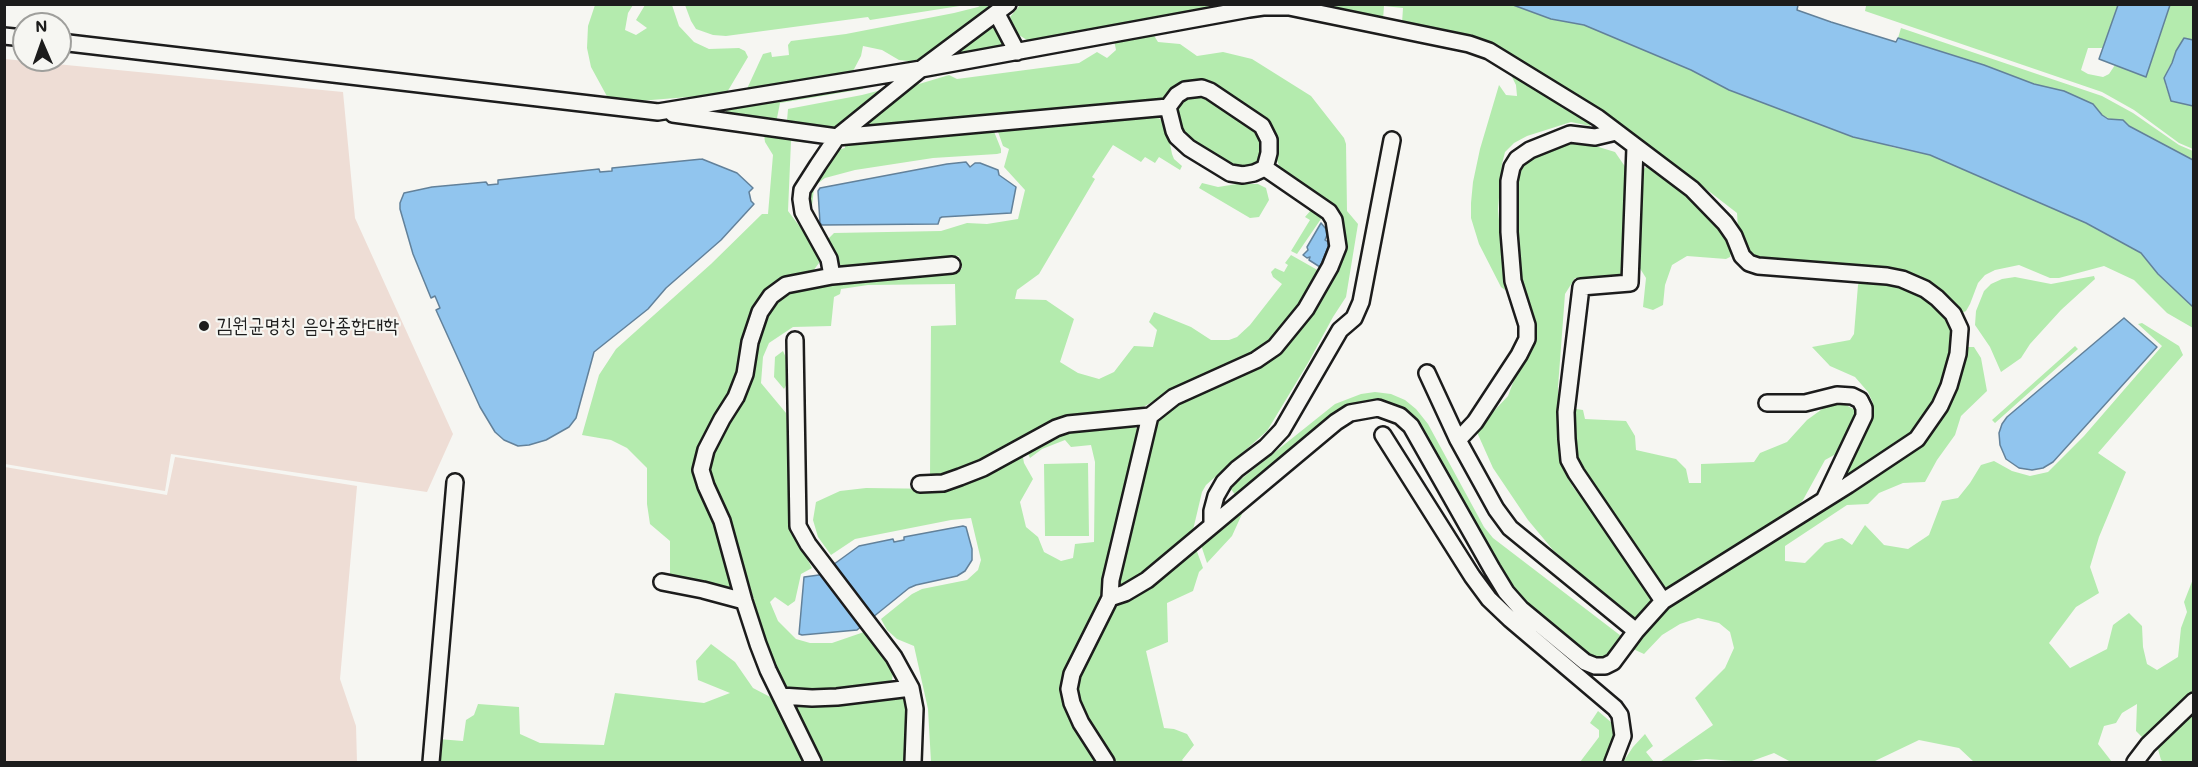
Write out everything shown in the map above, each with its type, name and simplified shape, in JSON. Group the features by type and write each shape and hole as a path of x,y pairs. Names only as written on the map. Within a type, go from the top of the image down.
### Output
{"street":[{"path":"658,112 921,69 1263,6 1289,7 1489,51 1598,118 1692,189 1725,223 1734,236 1742,256 1749,262 1758,266 1902,279 1925,289 1953,314 1960,328 1958,354 1949,386 1940,406 1917,439 1663,601 1636,631 1613,662 1605,666 1596,666 1586,662 1521,609 1506,592 1411,426 1400,416 1378,408 1350,413 1336,422 1147,580 1110,598"},
{"path":"832,276 829,259 803,212 801,199 802,190 837,137 921,69 1003,9 1017,52"},
{"path":"72,43 658,112 837,137 1168,106 1177,95 1193,87 1210,91 1262,126 1269,140 1269,153 1264,168 1242,175 1230,173 1189,148 1177,137 1168,106"},
{"path":"1458,440 1475,422 1527,339 1527,325 1513,280 1509,232 1509,181 1512,167 1517,159 1530,150 1570,134 1595,137 1616,132"},
{"path":"1212,525 1212,511 1216,496 1224,482 1266,447 1282,430 1329,347 1340,330 1354,318 1358,310 1392,140"},
{"path":"1635,147 1630,283 1581,287 1566,412 1567,439 1569,460 1576,473 1663,601"},
{"path":"920,484 943,483 983,468 1056,428 1068,424 1150,416 1174,397 1256,360 1275,347 1306,309 1330,267 1338,247 1334,220 1329,212 1264,168"},
{"path":"813,762 768,670 744,601 722,521 701,470 706,450 736,397 745,374 748,350 760,312 771,296 786,285 832,276 952,265"},
{"path":"795,340 798,526 808,544 894,657 911,688 916,718 913,762"},
{"path":"1427,373 1458,440 1496,508 1510,528 1636,631"},
{"path":"1767,403 1806,403 1837,395 1852,396 1860,400 1864,408 1864,416 1825,498"},
{"path":"1106,762 1081,723 1072,703 1069,689 1072,674 1110,598 1111,580 1150,416"},
{"path":"1383,435 1472,576 1490,599 1510,619 1615,708 1620,716 1623,736 1613,762"},
{"path":"431,762 455,482"},
{"path":"662,582 744,601"},
{"path":"781,696 837,697 911,688"},
{"path":"2143,760 2148,745 2193,701"}],"shaded area":[{"name":"김원균명칭 음악종합대학","path":"5,59 12,60 12,72 72,72 72,66 343,92 355,218 453,434 427,492 171,454 165,491 5,464"},
{"path":"175,457 357,486 340,679 356,726 357,762 5,762 5,467 167,495"}],"green space":[{"path":"685,4 966,5 870,20 868,17 726,36 713,35 696,29"},
{"path":"1873,4 2118,5 2103,48 2088,48 2081,70 2103,77 2109,74 2115,65 2145,76 2170,5 2193,5 2193,40 2184,39 2176,51 2168,69 2165,84 2171,101 2193,106 2193,149 2179,143 2134,110 2102,92 1865,11 1866,6"},
{"path":"595,5 633,5 628,13 625,30 636,35 647,28 636,20 645,5 672,5 679,26 694,42 709,49 739,48 745,51 748,57 726,94 626,102 609,100 591,67 587,48 588,26"},
{"path":"981,5 992,5 945,48 917,62 899,60 882,50 863,46 861,56 853,71 834,78 746,91 763,54 771,52 772,57 789,55 788,45 791,41 846,34 954,13"},
{"path":"1020,5 1231,5 1061,40 1032,43 1014,32 1010,17"},
{"path":"1301,5 1513,5 1551,19 1584,25 1691,70 1729,90 1892,147 1930,155 2086,223 2141,253 2158,274 2193,307 2193,328 2167,313 2134,280 2104,266 2059,278 2050,278 2019,265 1995,270 1985,275 1978,283 1970,304 1962,313 1958,312 1931,287 1763,263 1748,254 1738,229 1737,213 1640,138 1484,40 1402,23 1403,8 1384,6 1383,20"},
{"path":"991,25 995,25 1004,39 1002,50 951,57"},
{"path":"1901,28 2102,96 2133,113 2179,145 2193,151 2193,160 2129,126 2102,115 2093,104 2064,91 2034,84 1984,65 1898,38"},
{"path":"1153,34 1158,42 1180,44 1197,56 1223,52 1252,59 1311,96 1344,138 1347,211 1358,224 1346,297 1267,431 1206,485 1202,492 1193,530 1134,581 1122,585 1118,584 1154,422 1167,405 1275,356 1303,325 1328,285 1344,242 1340,220 1281,172 1275,154 1273,130 1269,124 1206,80 1191,80 1182,84 1167,98 1160,100 865,127 864,122 909,87 949,75 957,79 1079,63 1097,52 1107,58 1116,50 1114,40"},
{"path":"1509,71 1591,122 1590,126 1571,122 1527,136 1514,143 1505,152 1498,209 1505,290 1501,287 1479,244 1471,218 1471,203 1480,149 1499,85 1506,95 1517,96 1516,85"},
{"path":"862,84 863,89 780,103 776,123 723,116 728,109 766,99"},
{"path":"893,87 842,125 832,128 791,126 787,121 788,109"},
{"path":"1204,93 1255,127 1265,143 1259,161 1255,165 1236,169 1190,143 1180,129 1178,105 1186,96"},
{"path":"658,114 819,140 821,144 791,141 788,211 822,259 813,271 781,281 743,343 738,376 731,396 703,444 735,590 670,574 670,541 650,524 647,504 647,468 627,448 611,440 582,435 599,375 616,349 711,264 762,214 768,214 773,155 765,142 764,135 657,120"},
{"path":"1131,116 1155,116 1166,123 1172,154 1182,166 1180,170 1159,157 1155,163 1145,157 1141,162 1113,145 1092,177 1095,179 1039,274 1017,290 1015,299 1046,300 1074,319 1060,362 1078,373 1099,379 1114,372 1134,346 1153,347 1157,330 1149,322 1154,312 1191,327 1211,340 1229,340 1237,337 1250,325 1282,284 1273,277 1271,272 1275,268 1284,272 1288,265 1285,263 1291,255 1321,272 1286,326 1275,338 1255,353 1179,386 1145,406 1121,413 1052,425 988,457 940,477 930,476 931,326 956,325 955,284 868,285 841,289 840,294 834,297 831,326 793,327 769,343 763,357 761,383 786,413 790,437 788,507 790,526 812,568 801,574 795,601 788,606 775,597 770,602 778,621 796,639 810,643 832,643 864,632 893,672 892,681 876,687 802,693 786,687 776,672 742,561 714,492 709,468 712,452 720,435 740,407 746,390 755,342 763,320 778,297 789,290 840,281 962,269 959,256 851,269 836,263 827,240 834,233 941,231 967,223 987,224 1018,219 1025,190 1004,167 1009,149 1003,146 997,129"},
{"path":"993,129 1001,153 933,158 855,170 825,178 814,188 812,206 806,207 805,194 833,151 845,148 845,141"},
{"path":"1579,141 1615,152 1626,168 1625,265 1623,273 1615,278 1575,278 1565,294 1558,387 1559,460 1573,487 1634,567 1653,600 1643,613 1632,620 1553,550 1528,520 1493,468 1476,430 1508,396 1517,372 1531,348 1518,276 1514,183 1518,168 1523,160 1564,143"},
{"path":"1647,166 1656,168 1719,220 1732,248 1730,257 1726,259 1687,256 1672,265 1665,285 1663,305 1653,310 1643,307 1646,278 1636,262 1640,173"},
{"path":"1202,183 1218,187 1258,184 1266,188 1269,200 1259,217 1250,218 1199,188"},
{"path":"1311,210 1323,216 1297,254 1291,251 1310,220 1305,217"},
{"path":"2094,276 2095,279 2061,310 2030,344 2021,358 2001,372 1990,347 1975,325 1976,311 1984,291 1991,284 2002,279 2015,277 2051,284"},
{"path":"1860,281 1890,283 1924,295 1950,319 1955,341 1940,394 1914,431 1844,480 1872,415 1873,403 1868,392 1855,377 1830,366 1812,347 1850,340 1854,334"},
{"path":"2142,323 2179,346 2183,355 2098,453 2126,472 2099,537 2090,567 2099,593 2076,607 2049,643 2070,668 2107,649 2113,625 2129,613 2142,626 2147,664 2157,670 2178,657 2181,628 2187,612 2184,602 2193,579 2193,693 2167,718 2147,742 2136,731 2137,704 2122,713 2116,723 2104,726 2098,744 2112,762 1974,762 1959,748 1919,740 1873,762 1791,762 1774,753 1749,762 1706,759 1660,762 1713,725 1695,698 1725,668 1734,648 1730,632 1719,623 1698,618 1680,624 1662,635 1644,654 1631,648 1663,608 1925,436 1966,347 1974,347 1981,358 1987,391 1961,416 1955,435 1925,482 1903,483 1879,493 1868,504 1847,505 1785,546 1785,561 1805,563 1825,543 1842,538 1852,545 1865,525 1884,545 1908,549 1929,535 1942,501 1958,498 1981,465 1994,461 2012,471 2030,476 2048,472 2084,436 2162,346 2138,324"},
{"path":"2075,346 2078,349 1995,423 1992,420"},
{"path":"783,351 788,362 788,382 784,389 774,377 775,357"},
{"path":"1375,392 1391,394 1405,400 1416,409 1428,424 1484,527 1493,538 1625,639 1610,655 1599,659 1589,658 1517,599 1420,434 1371,404 1237,497 1230,488 1335,404 1361,394"},
{"path":"1838,403 1855,410 1852,426 1836,454 1825,460 1803,500 1794,509 1680,583 1663,589 1632,539 1584,473 1575,452 1573,427 1576,409 1583,410 1585,419 1626,421 1635,436 1636,450 1676,459 1686,469 1689,483 1701,483 1701,464 1754,462 1760,453 1787,442 1807,420 1825,407"},
{"path":"1369,411 1401,421 1517,610 1513,614 1488,581 1403,430 1389,419 1368,417 1353,422 1321,444 1244,507 1338,424"},
{"path":"1132,425 1139,430 1139,434 1096,614 1067,671 1080,732 1097,762 931,762 928,709 914,646 897,639 887,630 881,619 912,594 922,589 967,580 978,570 981,560 971,518 855,539 831,555 818,537 813,520 816,502 840,491 866,488 943,489 1022,452 1024,463 1033,479 1020,502 1026,527 1038,537 1044,552 1061,561 1073,558 1075,544 1094,542 1095,462 1091,445 1071,447 1065,440 1042,449 1030,458 1026,449 1069,430"},
{"path":"1088,463 1089,536 1045,536 1044,464"},
{"path":"1238,509 1242,514 1232,536 1207,563 1200,542"},
{"path":"1195,546 1203,568 1199,572 1193,591 1167,603 1168,642 1146,651 1164,728 1187,734 1194,745 1182,760 1184,762 1109,762 1078,707 1075,684 1079,673 1114,610 1122,601"},
{"path":"711,644 735,662 753,688 776,700 806,762 436,762 438,739 463,741 466,720 474,715 478,704 519,707 520,734 540,743 604,745 615,693 704,703 730,693 698,680 696,661"},
{"path":"894,696 906,700 908,704 905,762 818,762 795,714 797,703"},
{"path":"2193,710 2193,762 2164,762 2161,760 2158,749 2167,735"},
{"path":"1598,711 1612,723 1615,730 1611,749 1604,762 1580,762 1599,737 1599,730 1590,723"},
{"path":"1645,734 1653,746 1646,752 1654,762 1623,762 1633,747"}],"water":[{"path":"1513,5 1798,5 1797,10 1831,22 1896,42 1898,38 1984,65 2034,84 2064,91 2093,104 2108,119 2123,120 2129,126 2193,160 2193,307 2158,274 2141,253 2086,223 1930,155 1853,137 1729,90 1691,70 1584,25 1551,19"},
{"path":"2118,5 2170,5 2146,77 2099,59"},
{"path":"2184,38 2193,40 2193,106 2171,101 2164,78"},
{"path":"702,159 737,173 753,188 749,192 754,204 721,240 666,288 648,309 594,352 576,418 569,427 546,440 529,445 518,446 504,440 495,432 480,407 436,310 440,308 435,296 431,298 413,254 400,209 404,193 432,187 486,182 488,185 498,184 498,180 599,169 600,172 612,171 612,168"},
{"path":"966,162 970,167 975,163 980,163 998,170 999,175 1016,187 1011,213 942,217 938,224 822,225 820,223 818,191 820,188"},
{"path":"1321,223 1326,229 1325,240 1328,242 1328,247 1320,267 1309,260 1310,257 1303,255 1308,250 1307,247"},
{"path":"2124,318 2157,347 2053,462 2043,468 2032,470 2019,468 2006,459 2000,445 1999,433 2007,417"},
{"path":"966,527 972,549 972,560 965,571 957,576 909,588 857,630 799,634 804,577 819,575 859,546 893,539 894,542 904,540 904,537"}],"place":[{"name":"김원균명칭 음악종합대학","path":"204,326"}]}
